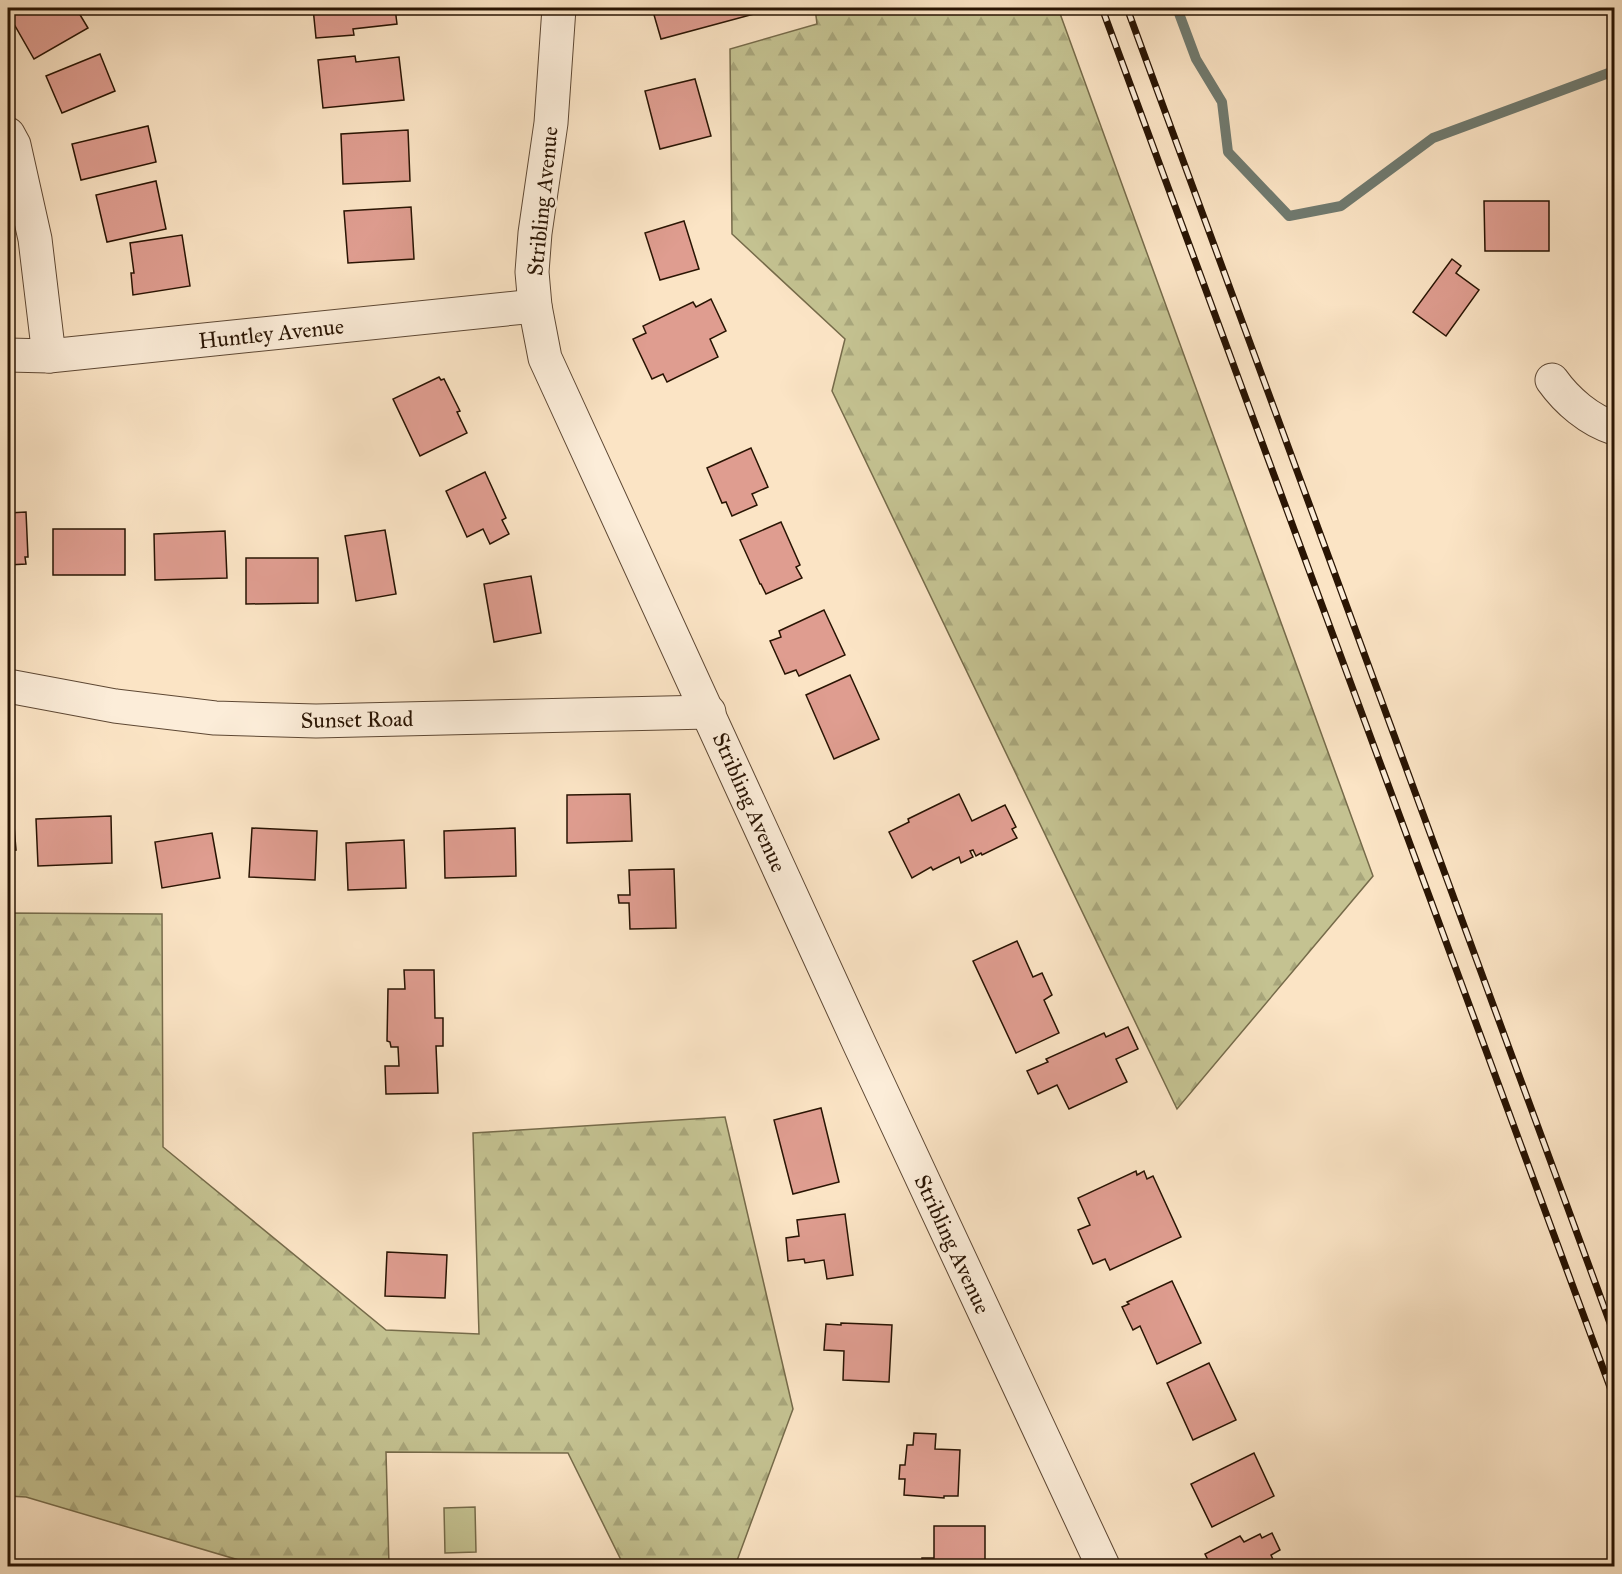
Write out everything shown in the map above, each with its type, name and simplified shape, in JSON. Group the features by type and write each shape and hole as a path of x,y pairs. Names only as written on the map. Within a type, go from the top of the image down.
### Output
{"street":[{"name":"Stribling Avenue","path":"559,8 551,123 535,233 532,272 535,306 545,358 1103,1566"},
{"path":"8,134 14,146 35,239 49,356"},
{"name":"Huntley Avenue","path":"8,355 49,356 535,306"},
{"path":"1552,380 1559,390 1583,412 1614,428"},
{"name":"Sunset Road","path":"8,686 116,706 226,718 315,721 709,712"}],"green space":[{"path":"815,8 1058,8 1373,876 1177,1109 832,391 845,339 732,234 730,49 817,24"},
{"path":"8,913 162,914 163,1147 386,1330 479,1334 473,1133 725,1117 793,1409 735,1566 624,1566 568,1453 386,1452 389,1566 259,1566 26,1497 8,1496"},
{"path":"475,1507 476,1552 445,1553 444,1508"}],"building":[{"path":"27,8 76,8 88,28 34,59 10,17"},
{"path":"313,8 395,8 397,24 353,29 354,35 316,38"},
{"path":"652,8 752,8 754,14 661,39"},
{"path":"100,54 115,91 62,113 46,76"},
{"path":"355,56 356,62 399,57 404,100 323,108 318,60"},
{"path":"695,79 711,136 660,149 645,91"},
{"path":"148,126 156,162 81,180 72,144"},
{"path":"408,130 410,181 343,184 341,134"},
{"path":"156,181 166,229 107,242 96,195"},
{"path":"1484,201 1549,201 1549,251 1485,251"},
{"path":"411,207 414,259 348,263 344,211"},
{"path":"684,221 699,269 660,280 645,233"},
{"path":"182,235 190,286 133,295 131,273 134,273 130,243"},
{"path":"1452,259 1461,266 1456,273 1479,290 1446,336 1413,312"},
{"path":"711,299 726,331 710,339 718,357 667,382 663,374 652,379 633,339 646,333 643,326 693,302 696,307"},
{"path":"439,377 441,380 444,379 460,411 457,412 467,433 420,456 393,399"},
{"path":"751,448 768,487 752,494 757,505 732,516 726,502 722,503 707,468"},
{"path":"485,472 506,518 502,520 509,534 490,544 483,529 467,537 446,491"},
{"path":"26,512 28,557 25,557 26,564 8,565 8,513"},
{"path":"781,522 800,565 796,567 802,578 766,594 740,540"},
{"path":"53,529 125,529 125,575 53,575"},
{"path":"385,530 396,594 356,601 345,536"},
{"path":"225,531 227,578 155,580 154,534"},
{"path":"246,558 318,558 318,603 246,604"},
{"path":"531,576 541,633 494,642 484,584"},
{"path":"824,610 845,655 799,676 796,670 785,674 770,641 781,637 779,631"},
{"path":"850,675 879,739 834,759 806,695"},
{"path":"630,794 632,841 567,843 567,795"},
{"path":"959,794 972,821 1005,805 1016,827 1012,829 1017,838 982,855 981,853 976,856 973,850 970,851 973,857 961,863 959,857 933,870 931,867 912,878 889,832 909,822 908,819"},
{"path":"12,801 16,850 8,851 8,802"},
{"path":"111,816 112,863 38,866 36,819"},
{"path":"252,828 317,831 315,880 249,877"},
{"path":"515,828 516,876 445,878 444,831"},
{"path":"212,833 220,878 162,888 155,842"},
{"path":"404,840 406,888 348,890 346,843"},
{"path":"674,869 676,928 630,929 629,903 619,903 618,895 630,895 629,870"},
{"path":"1017,941 1033,977 1042,973 1052,995 1044,1000 1059,1033 1016,1053 973,961"},
{"path":"404,970 434,970 435,1018 443,1018 443,1046 436,1046 438,1093 386,1094 385,1066 399,1066 398,1047 391,1047 390,1042 387,1041 388,989 405,989"},
{"path":"1128,1027 1138,1049 1116,1059 1127,1082 1069,1109 1057,1085 1038,1094 1027,1071 1048,1062 1046,1059 1104,1033 1106,1037"},
{"path":"821,1108 839,1182 793,1194 774,1120"},
{"path":"1136,1171 1137,1175 1144,1171 1147,1179 1153,1176 1181,1237 1110,1270 1105,1259 1093,1264 1078,1230 1090,1225 1078,1198"},
{"path":"845,1214 853,1275 827,1279 824,1260 805,1263 804,1259 788,1261 786,1238 799,1236 797,1220"},
{"path":"387,1252 447,1255 445,1298 385,1296"},
{"path":"1172,1281 1201,1343 1157,1364 1140,1326 1133,1330 1122,1307 1129,1304 1127,1302"},
{"path":"841,1323 892,1325 889,1382 843,1380 844,1351 824,1350 826,1324 841,1325"},
{"path":"1209,1363 1236,1420 1193,1440 1167,1383"},
{"path":"914,1433 936,1434 935,1449 960,1450 958,1496 944,1496 944,1498 904,1495 905,1479 899,1479 900,1465 905,1465 907,1445 913,1445"},
{"path":"1254,1453 1274,1496 1212,1527 1191,1484"},
{"path":"934,1526 985,1526 985,1566 922,1566 922,1558 934,1558"},
{"path":"1272,1533 1280,1550 1271,1555 1276,1566 1211,1566 1205,1554 1240,1536 1244,1542 1260,1534 1262,1538"}],"waterway":[{"path":"1177,8 1196,59 1222,102 1228,152 1289,216 1341,206 1433,138 1614,71"}],"railway":[{"path":"1102,8 1614,1398"},
{"path":"1127,8 1614,1334"}]}
